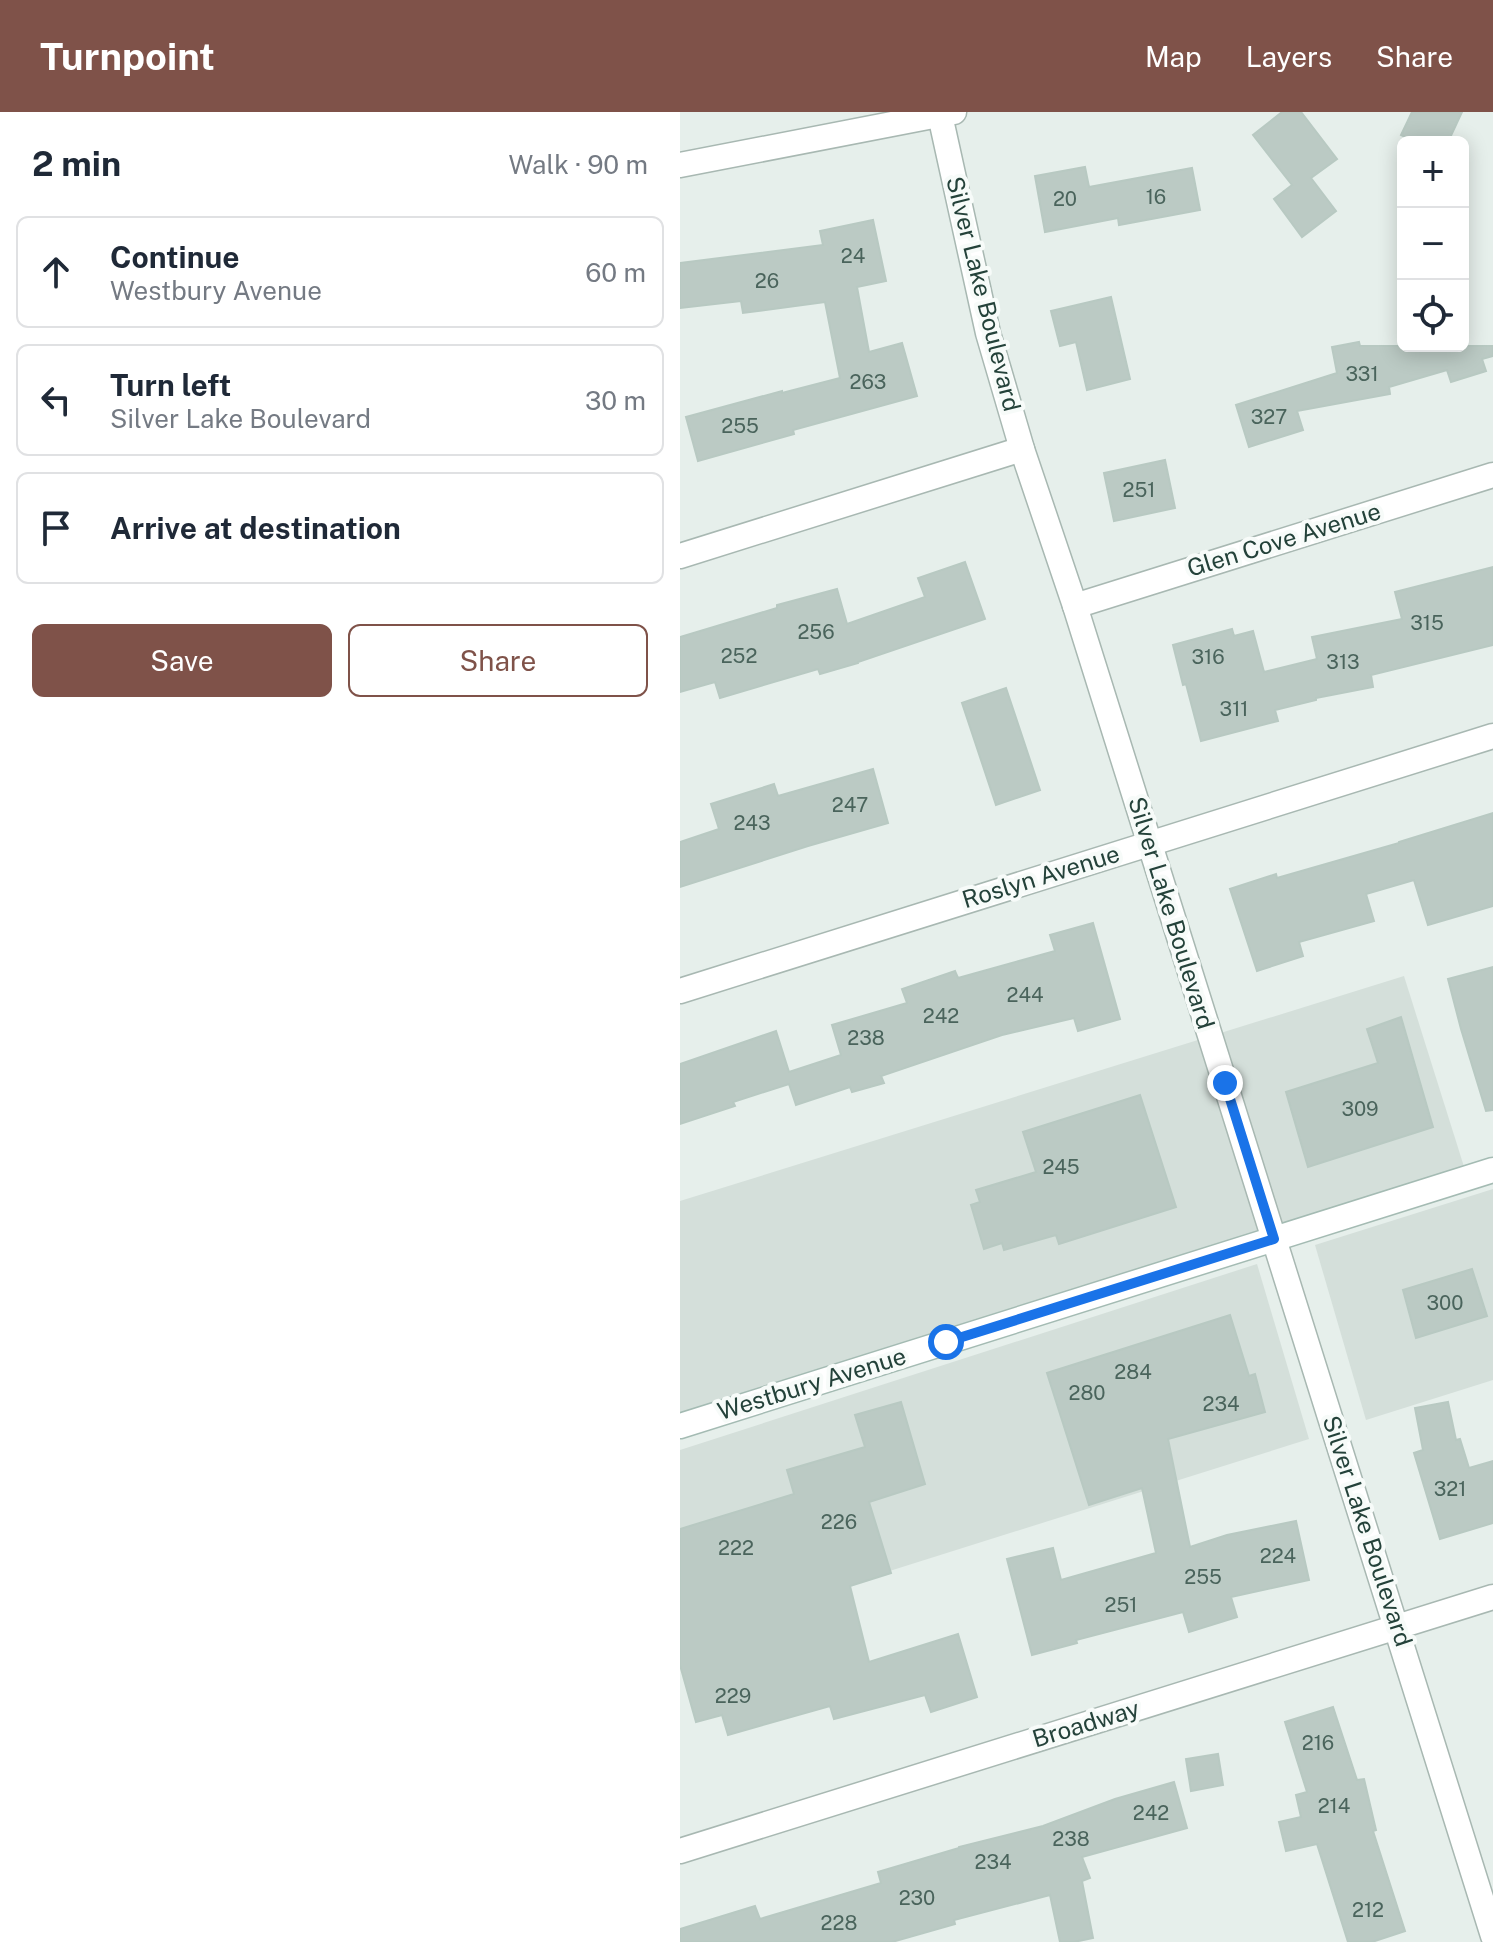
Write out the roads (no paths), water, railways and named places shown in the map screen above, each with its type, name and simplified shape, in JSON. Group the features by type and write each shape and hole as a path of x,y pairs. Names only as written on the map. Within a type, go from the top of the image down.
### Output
{"street":[{"path":"680,165 948,114"},
{"name":"Silver Lake Boulevard","path":"948,114 988,333 1022,449 1075,606 1493,1936"},
{"path":"680,556 1022,449"},
{"name":"Glen Cove Avenue","path":"1075,606 1493,475"},
{"name":"Roslyn Avenue","path":"680,991 1493,736"},
{"name":"Westbury Avenue","path":"680,1426 1493,1170"},
{"name":"Broadway","path":"680,1851 1493,1597"}]}
